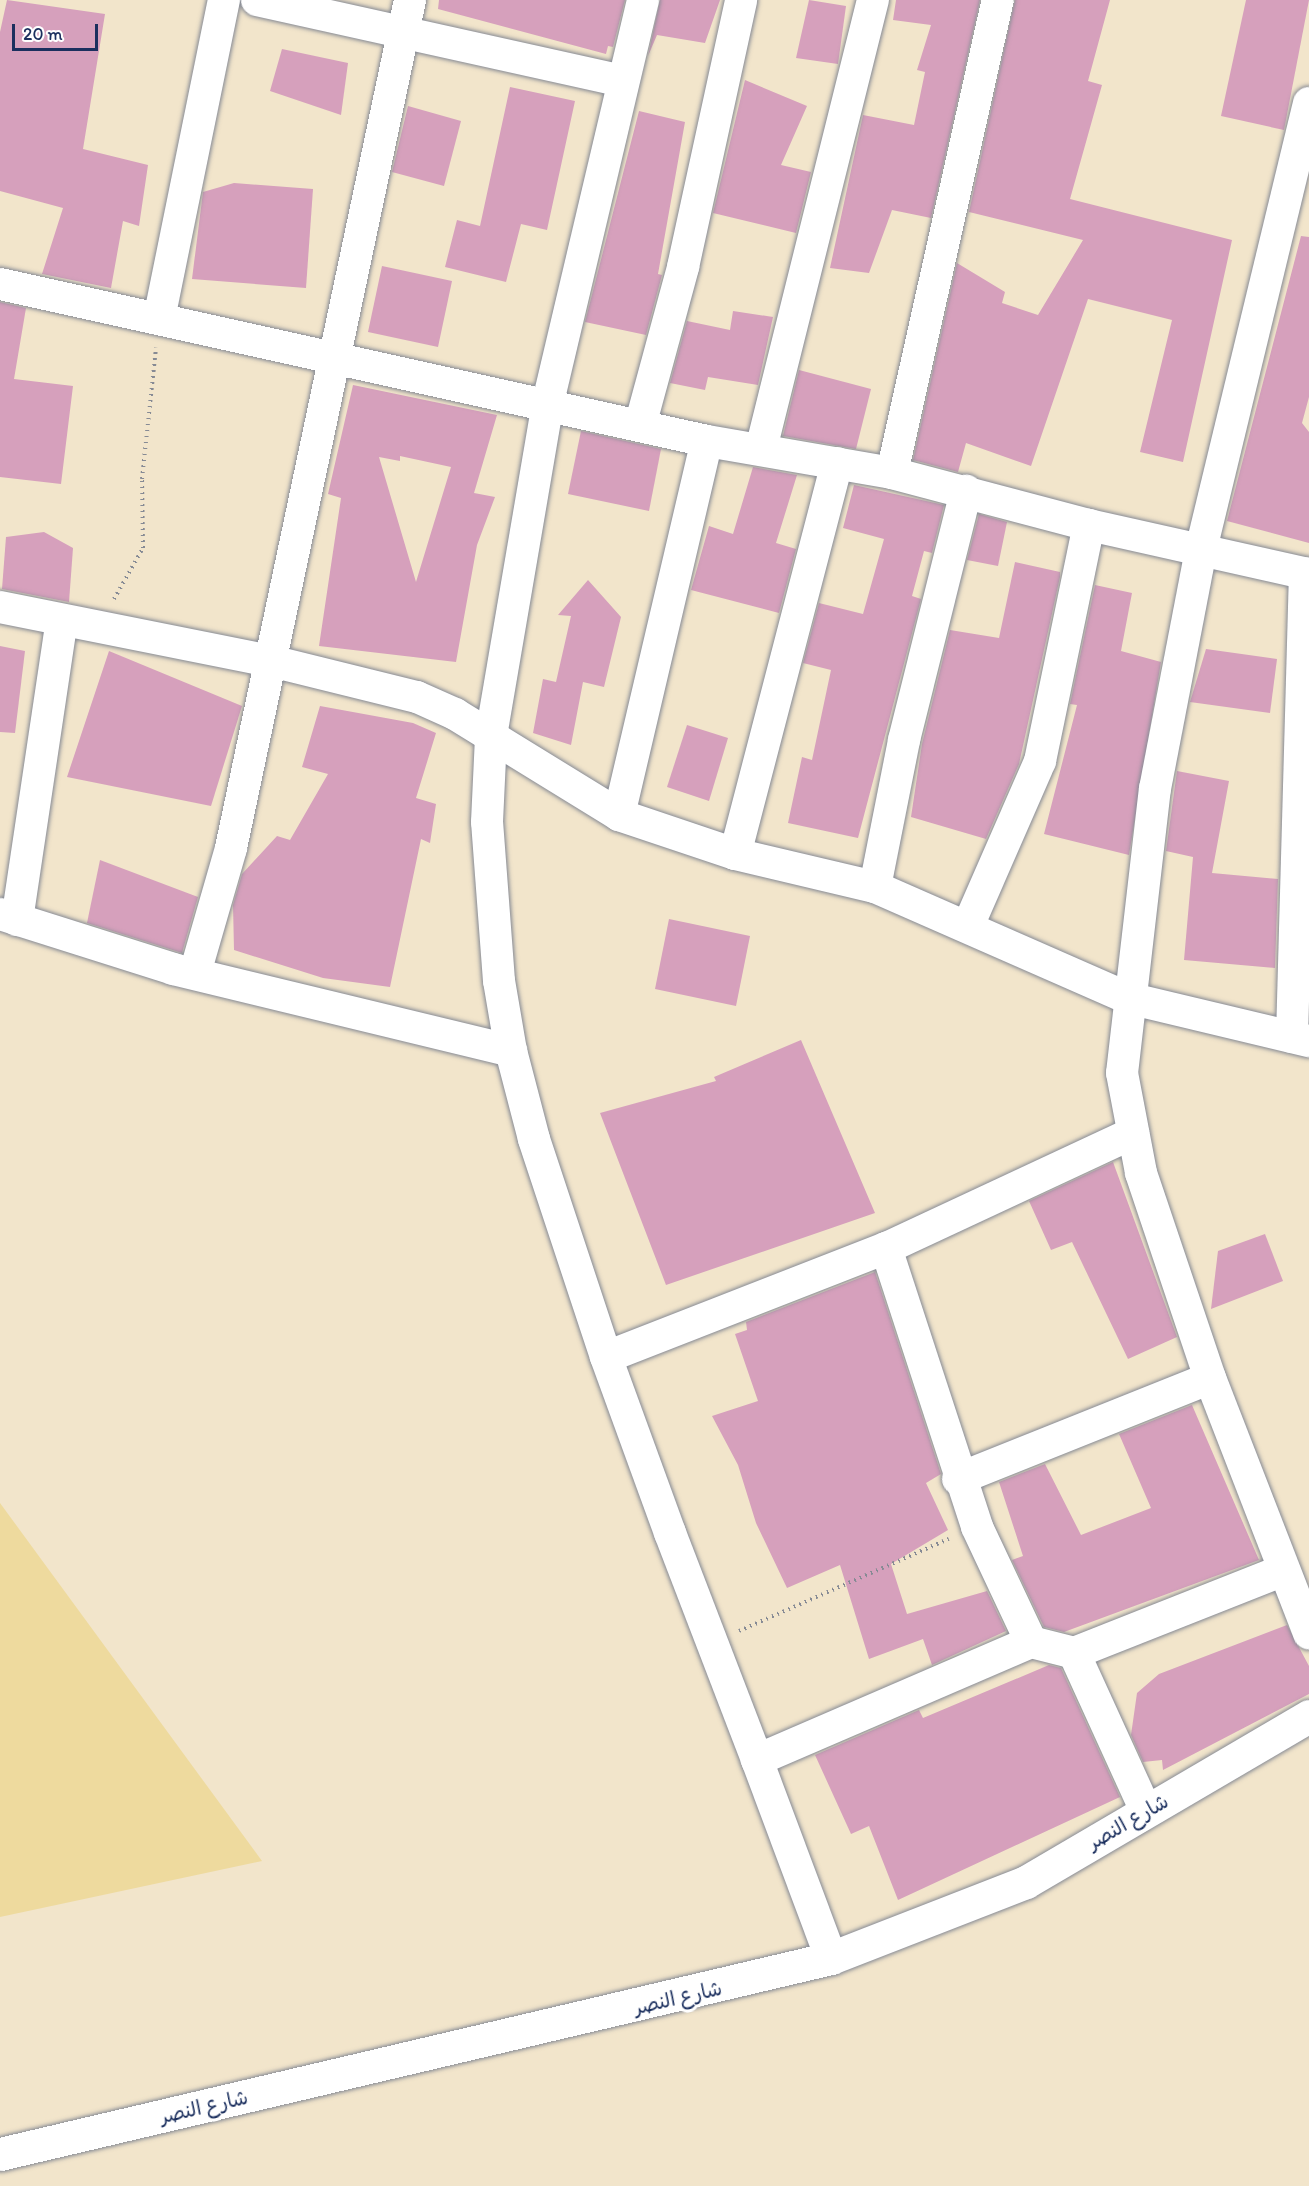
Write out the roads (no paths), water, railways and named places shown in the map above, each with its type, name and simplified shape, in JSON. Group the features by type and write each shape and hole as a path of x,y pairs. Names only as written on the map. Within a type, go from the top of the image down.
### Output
{"main road":[{"name":"شارع النصر","path":"0,2154 831,1958 1026,1882 1146,1811 1300,1727"}],"street":[{"path":"159,319 224,0"},
{"path":"257,0 400,35 622,81"},
{"path":"195,973 231,848 332,357 400,35 410,0"},
{"path":"643,0 622,81 548,402 491,736 487,822 500,981 511,1051 534,1139 606,1357 716,1641 831,1958"},
{"path":"641,422 683,267 741,0"},
{"path":"761,449 873,0"},
{"path":"892,473 998,0"},
{"path":"1309,103 1201,550 1155,788 1128,998 1122,1073 1141,1173 1210,1377 1281,1571 1309,1633"},
{"path":"0,284 641,422 707,441 892,473 1089,525 1307,574 1300,1039 1128,998 875,887 735,854 619,815 491,736 417,697 271,661 0,607"},
{"path":"619,815 707,441"},
{"path":"735,854 837,463"},
{"path":"875,887 904,740 966,491"},
{"path":"968,926 1040,760 1089,525"},
{"path":"62,620 8,917 195,973 511,1051"},
{"path":"606,1357 886,1248 1133,1133"},
{"path":"886,1248 958,1479 977,1527 1030,1642"},
{"path":"958,1479 1210,1377"},
{"path":"758,1760 1030,1642 1074,1653 1281,1571"},
{"path":"1074,1653 1146,1811"}]}
